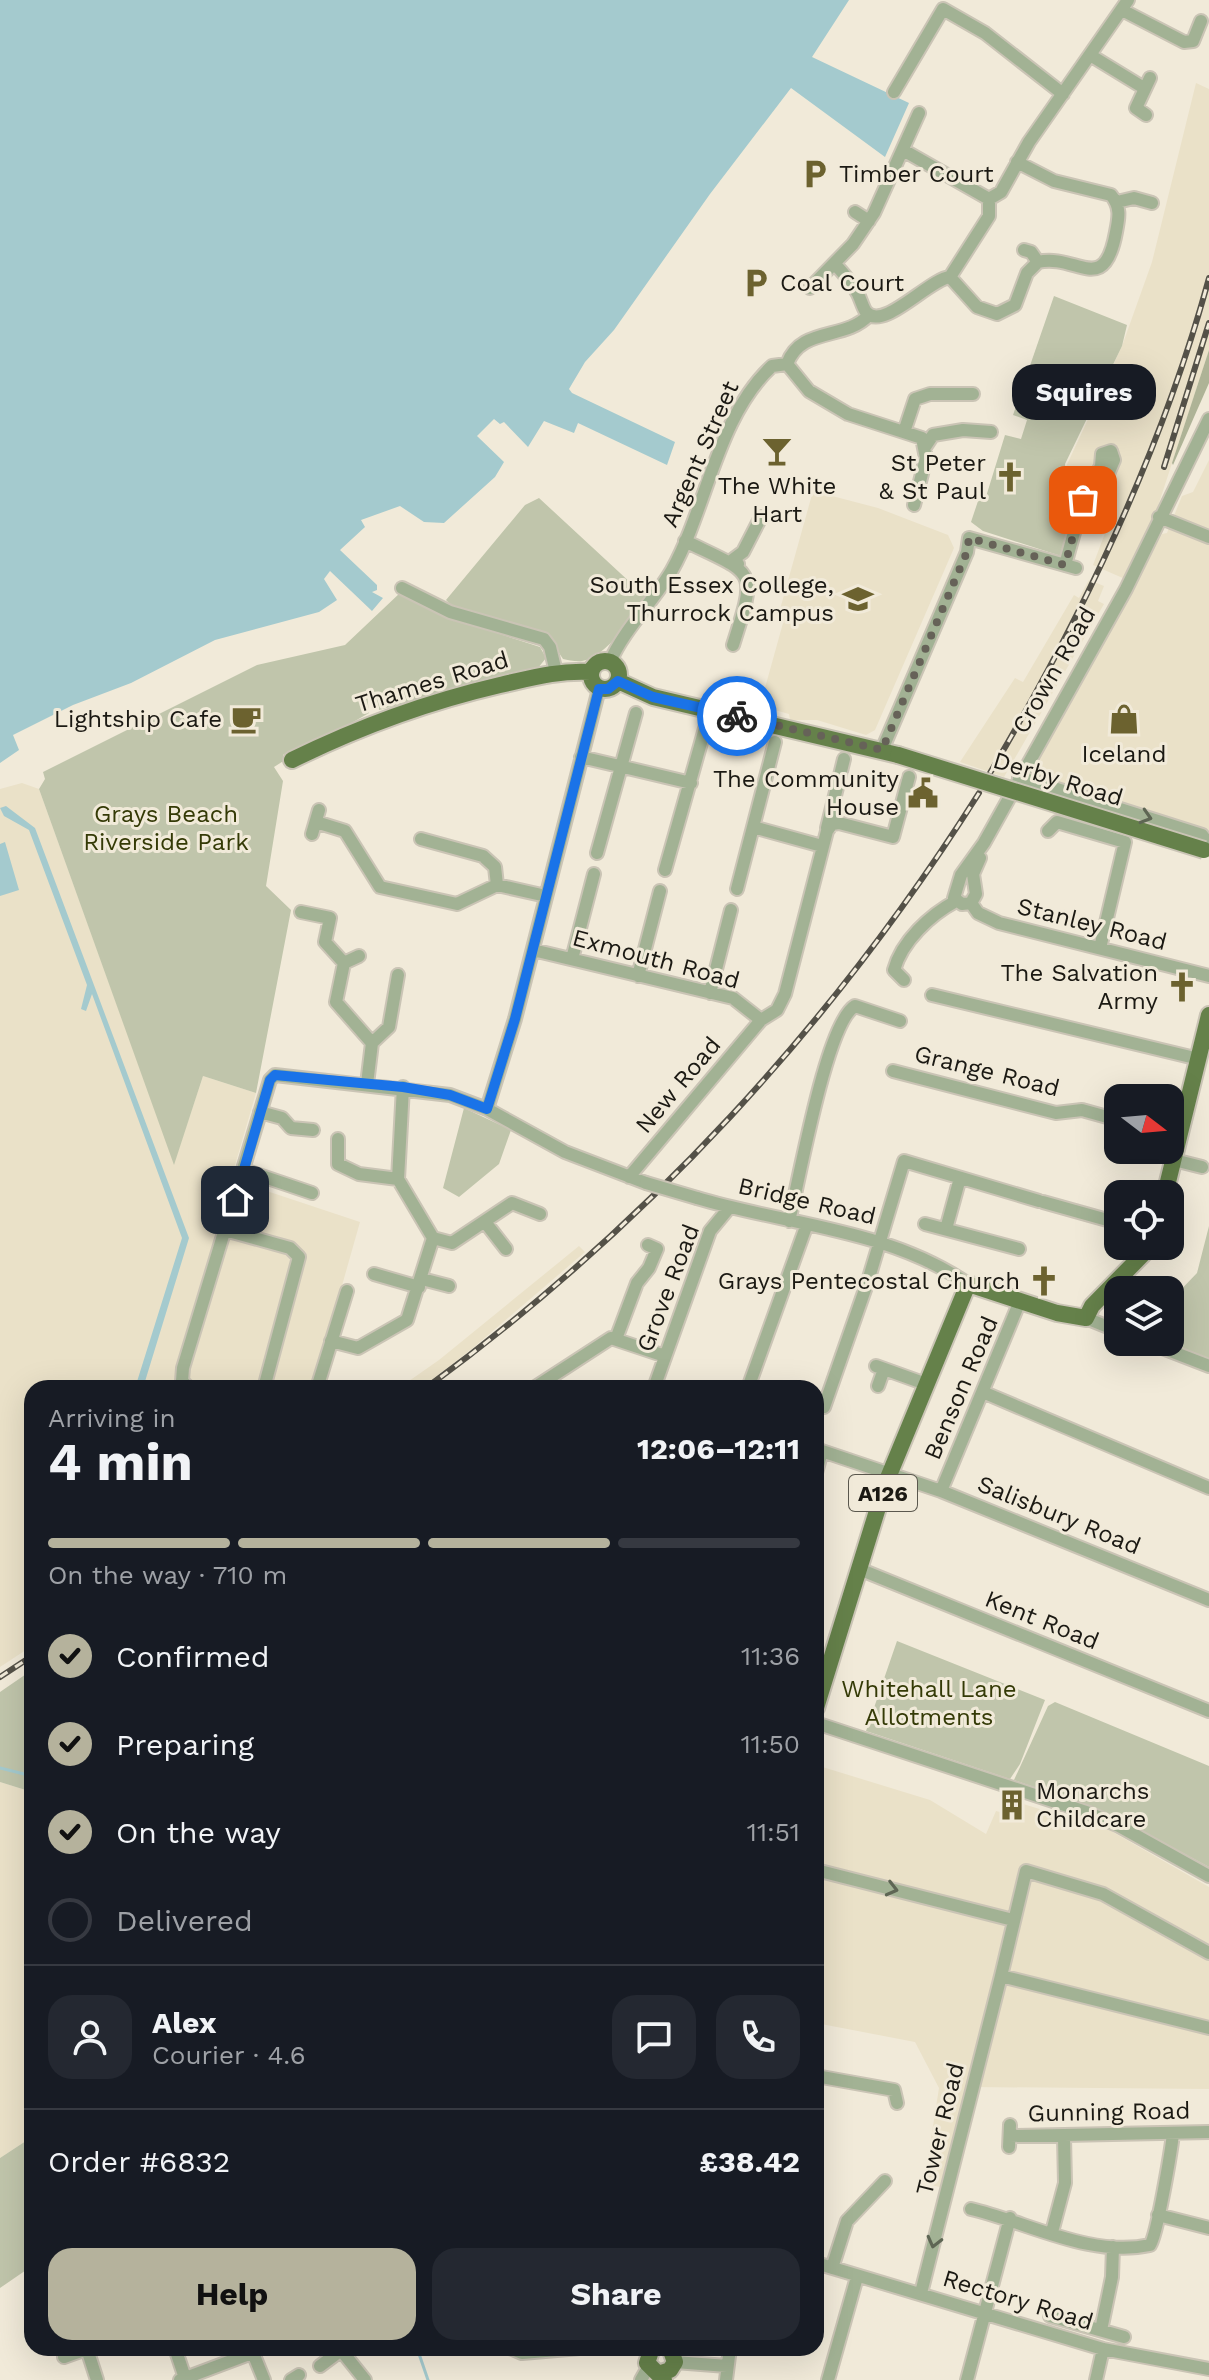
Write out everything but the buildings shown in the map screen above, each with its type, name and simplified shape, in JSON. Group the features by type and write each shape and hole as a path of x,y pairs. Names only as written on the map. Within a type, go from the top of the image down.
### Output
{"main road":[{"path":"598,662 610,662 617,668 618,681 608,689 599,689 593,684 591,672 598,662"},
{"name":"Thames Road","path":"292,760 361,726 439,700 556,672 591,672"},
{"name":"Derby Road","path":"618,681 653,697 890,752 1207,848"},
{"path":"1184,1107 1209,1015"},
{"path":"1086,1318 1092,1306 1137,1260"},
{"name":"Bridge Road","path":"968,1284 1086,1318"},
{"name":"A126","path":"824,1682 890,1474 968,1284"},
{"path":"652,2364 670,2370 672,2356"}],"street":[{"path":"894,92 945,4 1063,94"},
{"path":"1125,5 1177,41 1196,46 1201,21"},
{"name":"Argent Street","path":"610,662 672,570 710,475 749,393 772,366 787,364 794,348 803,342 852,327 869,315 885,316 939,280 950,277 989,216 989,199 1001,192 1017,162 1125,5"},
{"path":"1090,55 1147,83 1136,103 1136,108 1146,115"},
{"path":"810,288 835,264 869,221 919,113"},
{"path":"903,150 989,199"},
{"path":"950,277 977,307 997,314 1015,305 1027,273 1038,262 1054,261 1088,270 1104,264 1113,248 1119,214 1117,202 1107,192 1054,181 1017,162"},
{"path":"1117,202 1134,198 1152,203"},
{"path":"855,212 869,221"},
{"path":"1024,250 1031,252 1038,262"},
{"path":"835,264 851,282 869,315"},
{"path":"787,364 809,391 848,414 922,438 926,458 914,505"},
{"path":"959,394 960,380"},
{"path":"904,432 915,399 930,394 973,394"},
{"name":"Crown Road","path":"958,884 1126,589 1209,419"},
{"path":"925,447 933,435 963,430 991,432"},
{"path":"890,752 967,552 969,538 1071,567 1083,500"},
{"path":"731,561 743,552 761,517"},
{"path":"1159,517 1209,537"},
{"path":"685,541 748,568"},
{"path":"731,561 750,587 733,645"},
{"path":"402,588 450,612 544,639 550,647 556,672"},
{"path":"487,1109 496,1089 599,689"},
{"path":"597,853 636,713"},
{"path":"665,870 706,725"},
{"path":"737,889 775,742"},
{"path":"581,757 691,783"},
{"name":"New Road","path":"629,1177 761,1020 777,1010 785,994 844,759"},
{"path":"827,831 832,824 839,823 893,837 909,777"},
{"path":"1019,777 1202,835 1207,848"},
{"path":"316,822 345,831 380,887 457,904 497,885 546,896"},
{"path":"1048,831 1057,822 1125,842 1100,948"},
{"path":"753,827 822,846"},
{"path":"421,839 483,856 495,867 497,885"},
{"name":"Crown Road","path":"972,884 984,843"},
{"path":"572,959 594,874"},
{"path":"904,980 894,970 916,932 938,911 956,901 971,903 976,894 972,884 958,884 953,894 956,901"},
{"path":"638,976 660,891"},
{"name":"Stanley Road","path":"971,903 978,913 999,923 1209,976"},
{"path":"710,993 731,910"},
{"path":"301,912 330,918 325,942 344,963"},
{"name":"Exmouth Road","path":"533,950 733,998 761,1020"},
{"path":"344,963 359,956"},
{"path":"344,963 336,1002 372,1043"},
{"path":"367,1084 372,1043 389,1027 398,975"},
{"path":"932,995 1199,1059"},
{"path":"789,1221 831,1044 849,1010 855,1006 900,1021"},
{"name":"Grange Road","path":"893,1071 1056,1113 1082,1110 1104,1116"},
{"name":"Bridge Road","path":"260,1112 270,1080 280,1074 450,1095 487,1109 565,1152 629,1177 729,1208 881,1243 939,1267 968,1284"},
{"path":"403,1087 398,1179 433,1238 452,1243 512,1203 540,1214"},
{"path":"182,1380 183,1368 260,1112 282,1118 291,1128 313,1130"},
{"path":"338,1139 338,1164 359,1174 398,1179"},
{"path":"824,1407 881,1243 904,1161 1104,1219"},
{"path":"1184,1162 1202,1167"},
{"path":"244,1170 312,1193"},
{"path":"946,1229 960,1178"},
{"name":"Grove Road","path":"657,1380 710,1231 729,1208"},
{"path":"485,1222 506,1249"},
{"path":"751,1380 807,1224"},
{"path":"925,1224 1019,1249"},
{"path":"225,1230 290,1248 299,1257 266,1380"},
{"path":"331,1341 358,1348 407,1320 433,1238"},
{"path":"616,1339 637,1283 657,1249 648,1245"},
{"path":"374,1274 449,1286"},
{"path":"319,1380 347,1291"},
{"name":"Benson Road","path":"941,1491 985,1393 1020,1301"},
{"name":"Bridge Road","path":"1086,1318 1104,1325"},
{"path":"546,1380 607,1339 616,1339 665,1356"},
{"path":"1183,1356 1209,1366"},
{"path":"878,1386 880,1368 926,1384"},
{"path":"985,1393 1209,1488"},
{"name":"Salisbury Road","path":"824,1452 941,1491 1209,1600"},
{"name":"Kent Road","path":"859,1569 1209,1711"},
{"path":"824,1726 1089,1813 1119,1826 1209,1876"},
{"name":"Tower Road","path":"921,2293 1026,1871 1103,1894 1209,1953"},
{"path":"824,1872 1013,1920"},
{"path":"1001,1976 1209,2028"},
{"path":"824,2077 894,2090 897,2103"},
{"name":"Gunning Road","path":"1010,2136 1209,2132"},
{"path":"971,2209 1113,2247 1150,2245 1157,2236 1173,2134"},
{"path":"1052,2232 1065,2183 1064,2137"},
{"path":"832,2268 847,2221 885,2181"},
{"path":"1158,2215 1209,2228"},
{"path":"967,2380 1010,2218"},
{"path":"1101,2330 1112,2277 1113,2247"},
{"name":"Rectory Road","path":"824,2266 1103,2349 1209,2369"},
{"path":"828,2380 857,2277"},
{"path":"1050,2316 1124,2337"},
{"path":"1096,2380 1103,2349"},
{"path":"90,2356 97,2380"},
{"path":"177,2356 183,2379 214,2375 242,2356"},
{"path":"254,2356 264,2380"},
{"path":"320,2366 334,2356"},
{"path":"348,2356 365,2380"},
{"path":"677,2356 727,2366"},
{"path":"726,2380 729,2356"}],"shaded area":[{"path":"1196,83 1209,89 1209,350 1157,509 1125,579 1093,565 1116,504 1066,478 1064,471 1122,346 1152,262"},
{"path":"1209,460 1209,836 1028,774 1162,534 1167,533 1182,496 1193,492"},
{"name":"South Essex College, Thurrock Campus","path":"813,491 878,508 948,535 954,548 875,730 866,735 817,720 790,720 789,714 760,706 783,623 779,613"},
{"path":"1089,580 1104,586 1098,601 1104,604 1004,777 960,762 1015,678 1023,682 1074,595 1079,598"},
{"path":"22,783 39,789 174,1163 203,1076 256,1093 231,1179 360,1222 315,1380 24,1380 24,1651 0,1667 0,789"},
{"path":"579,1246 585,1252 431,1380 410,1380"},
{"path":"824,1767 930,1800 986,1834 996,1811 1016,1816 1020,1803 1111,1831 1209,1887 1209,2089 973,2087 947,2189 924,2183 939,2088 915,2042 824,2025"},
{"path":"0,1782 24,1790 24,2142 0,2158"}],"green space":[{"path":"1054,296 1127,325 1122,346 1065,464 1066,478 1079,485 1061,556 983,531 971,522 978,501 985,500 1005,435 1021,439 1027,420 1013,415"},
{"path":"1209,350 1209,383 1173,465 1172,463"},
{"path":"539,498 646,597 609,644 582,661 563,659 548,636 452,606 446,600 525,505"},
{"name":"Grays Beach Riverside Park","path":"401,592 447,617 540,647 546,658 538,668 379,710 375,693 367,694 369,713 292,757 289,751 283,755 285,760 274,767 283,781 266,886 291,910 256,1093 203,1076 174,1165 39,789 45,779 43,772 257,665 345,645"},
{"path":"464,1108 511,1130 499,1164 459,1197 443,1188"},
{"path":"1209,1226 1209,1363 1184,1354 1184,1286 1197,1273"},
{"name":"Whitehall Lane Allotments","path":"897,1641 1045,1700 1020,1764 1010,1779 866,1731"},
{"path":"24,1676 24,1790 0,1782 0,1692"},
{"name":"Whitehall Lane Allotments","path":"1055,1702 1209,1766 1209,1867 1110,1814 1014,1780 1048,1706"},
{"path":"24,2142 24,2272 0,2288 0,2158"}],"water":[{"path":"0,0 849,0 812,57 909,103 885,157 791,88 710,194 614,330 585,362 569,389 572,393 675,442 667,465 578,423 574,433 544,421 528,447 504,422 500,424 494,419 477,436 504,462 495,477 444,523 424,522 400,506 361,520 365,527 340,550 377,585 377,590 372,592 383,598 372,611 330,571 324,579 337,600 319,612 215,640 131,683 73,705 13,735 19,750 0,763"},
{"path":"6,806 35,828 189,1238 145,1380 138,1380 182,1238 92,994 86,1011 81,1009 87,985 29,830 4,816 0,808"},
{"path":"5,842 19,890 0,896 0,844"}],"waterway":[{"path":"0,1768 24,1774"},
{"path":"420,2356 428,2380"}],"railway":[{"path":"990,773 1056,655 1116,533 1168,407 1209,278"},
{"path":"1164,467 1209,323"},
{"path":"436,1380 507,1326 585,1259 659,1190 731,1116 798,1040 862,960 923,878 979,793"},
{"path":"0,1677 24,1661"}],"way so far":[{"path":"737,716 882,750 967,552 969,538 1065,565 1083,500"}],"place":[{"name":"Timber Court","path":"815,174"},
{"name":"Coal Court","path":"756,283"},
{"name":"The White Hart","path":"777,451"},
{"name":"St Peter & St Paul","path":"1010,477"},
{"name":"Squires","path":"1083,500"},
{"name":"South Essex College, Thurrock Campus","path":"858,599"},
{"name":"Lightship Cafe","path":"246,719"},
{"name":"Iceland","path":"1124,719"},
{"name":"The Community House","path":"923,793"},
{"name":"The Salvation Army","path":"1182,987"},
{"name":"Grays Pentecostal Church","path":"1044,1281"},
{"name":"Monarchs Childcare","path":"1012,1805"}],"route":[{"path":"235,1200 270,1080 275,1075 403,1087 450,1095 487,1109 496,1089 515,1019 599,689 608,689 618,681 653,697 737,716"}]}
